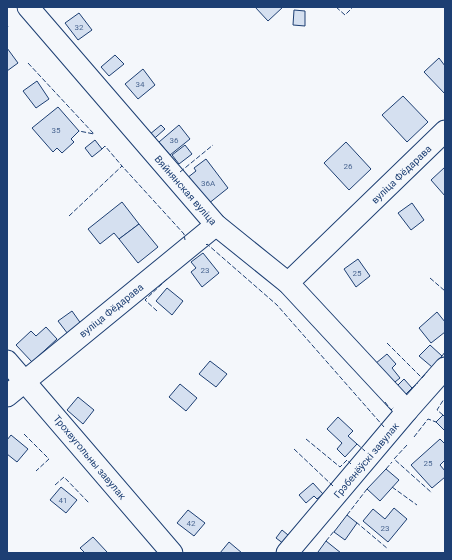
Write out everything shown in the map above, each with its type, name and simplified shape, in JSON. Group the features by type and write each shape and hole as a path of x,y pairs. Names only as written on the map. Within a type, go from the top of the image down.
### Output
{"street":[{"name":"Вяйнянская вуліца","path":"28,7 216,225 288,283 407,411"},
{"name":"вуліца Фёдарава","path":"288,283 445,131"},
{"name":"вуліца Фёдарава","path":"7,396 216,225"},
{"name":"Трохвугольны завулак","path":"7,361 172,553"},
{"name":"Грэбенёўскі завулак","path":"287,553 445,368"}],"building":[{"path":"255,7 283,7 268,21"},
{"path":"294,10 305,11 305,26 293,25"},
{"path":"79,13 92,30 78,40 65,23"},
{"path":"7,48 18,63 7,71"},
{"path":"115,55 124,64 109,76 101,67"},
{"path":"439,58 445,66 445,94 424,72"},
{"path":"143,69 155,85 138,99 125,84"},
{"path":"37,81 49,99 36,108 23,91"},
{"path":"403,96 428,122 407,142 382,115"},
{"path":"58,107 79,131 71,139 74,142 62,153 57,148 53,152 32,128"},
{"path":"161,125 165,129 148,144 144,139"},
{"path":"179,125 190,139 170,155 159,142"},
{"path":"95,140 102,149 92,157 85,148"},
{"path":"346,142 371,169 349,190 324,163"},
{"path":"185,145 192,154 179,164 172,155"},
{"path":"206,159 228,188 208,204 187,178 196,171 194,168"},
{"path":"445,167 445,196 431,180"},
{"path":"122,202 139,224 119,239 114,233 100,244 88,229"},
{"path":"412,203 424,220 411,230 398,213"},
{"path":"139,224 158,247 138,263 119,239"},
{"path":"203,253 219,273 202,287 191,272 196,268 191,262"},
{"path":"358,259 370,276 356,287 344,269"},
{"path":"167,288 183,301 172,315 156,301"},
{"path":"72,311 84,328 71,338 58,321"},
{"path":"437,312 445,322 445,332 431,343 419,328"},
{"path":"46,327 57,339 32,362 16,345 31,331 36,336"},
{"path":"430,345 442,356 432,367 419,356"},
{"path":"387,354 396,364 392,368 400,378 381,393 364,373"},
{"path":"210,361 227,374 216,387 199,374"},
{"path":"404,379 412,388 397,403 388,395"},
{"path":"180,384 197,398 186,411 169,397"},
{"path":"78,397 94,410 83,424 67,410"},
{"path":"443,415 445,417 445,431 436,422"},
{"path":"338,417 353,431 348,436 357,444 345,457 337,449 342,443 327,429"},
{"path":"11,435 28,449 17,462 7,454 7,440"},
{"path":"440,439 445,444 445,460 440,465 445,471 445,477 432,488 411,465"},
{"path":"386,469 399,480 380,501 367,489"},
{"path":"313,483 323,494 317,499 314,496 306,503 299,495"},
{"path":"61,487 77,500 66,513 50,500"},
{"path":"394,508 407,519 388,542 363,521 373,509 385,519"},
{"path":"188,510 205,523 194,536 177,523"},
{"path":"347,515 357,523 345,540 334,532"},
{"path":"282,530 294,540 288,547 276,538"},
{"path":"93,537 107,552 106,553 85,553 80,548"},
{"path":"326,541 341,553 319,553 318,552"},
{"path":"229,542 242,553 220,553"}],"fence":[{"path":"336,7 345,15 353,7"},
{"path":"28,63 94,134 79,131"},
{"path":"180,172 213,145"},
{"path":"102,149 105,146 122,166"},
{"path":"69,216 122,166 184,234 185,240"},
{"path":"206,245 207,244 277,305 384,427"},
{"path":"430,278 445,291"},
{"path":"157,311 145,300 167,279"},
{"path":"387,343 422,378 427,372"},
{"path":"442,356 445,352"},
{"path":"412,388 418,383"},
{"path":"443,415 437,410 444,399"},
{"path":"385,402 391,410 394,407"},
{"path":"414,437 428,419 436,422"},
{"path":"24,434 49,459 36,471"},
{"path":"306,439 340,467 347,460 351,464"},
{"path":"357,444 365,451"},
{"path":"407,445 394,459 432,493"},
{"path":"294,449 333,486"},
{"path":"386,469 392,462"},
{"path":"55,485 64,477 89,503"},
{"path":"392,487 417,505"},
{"path":"347,515 367,489"},
{"path":"356,522 388,549"},
{"path":"326,541 335,530"}]}
